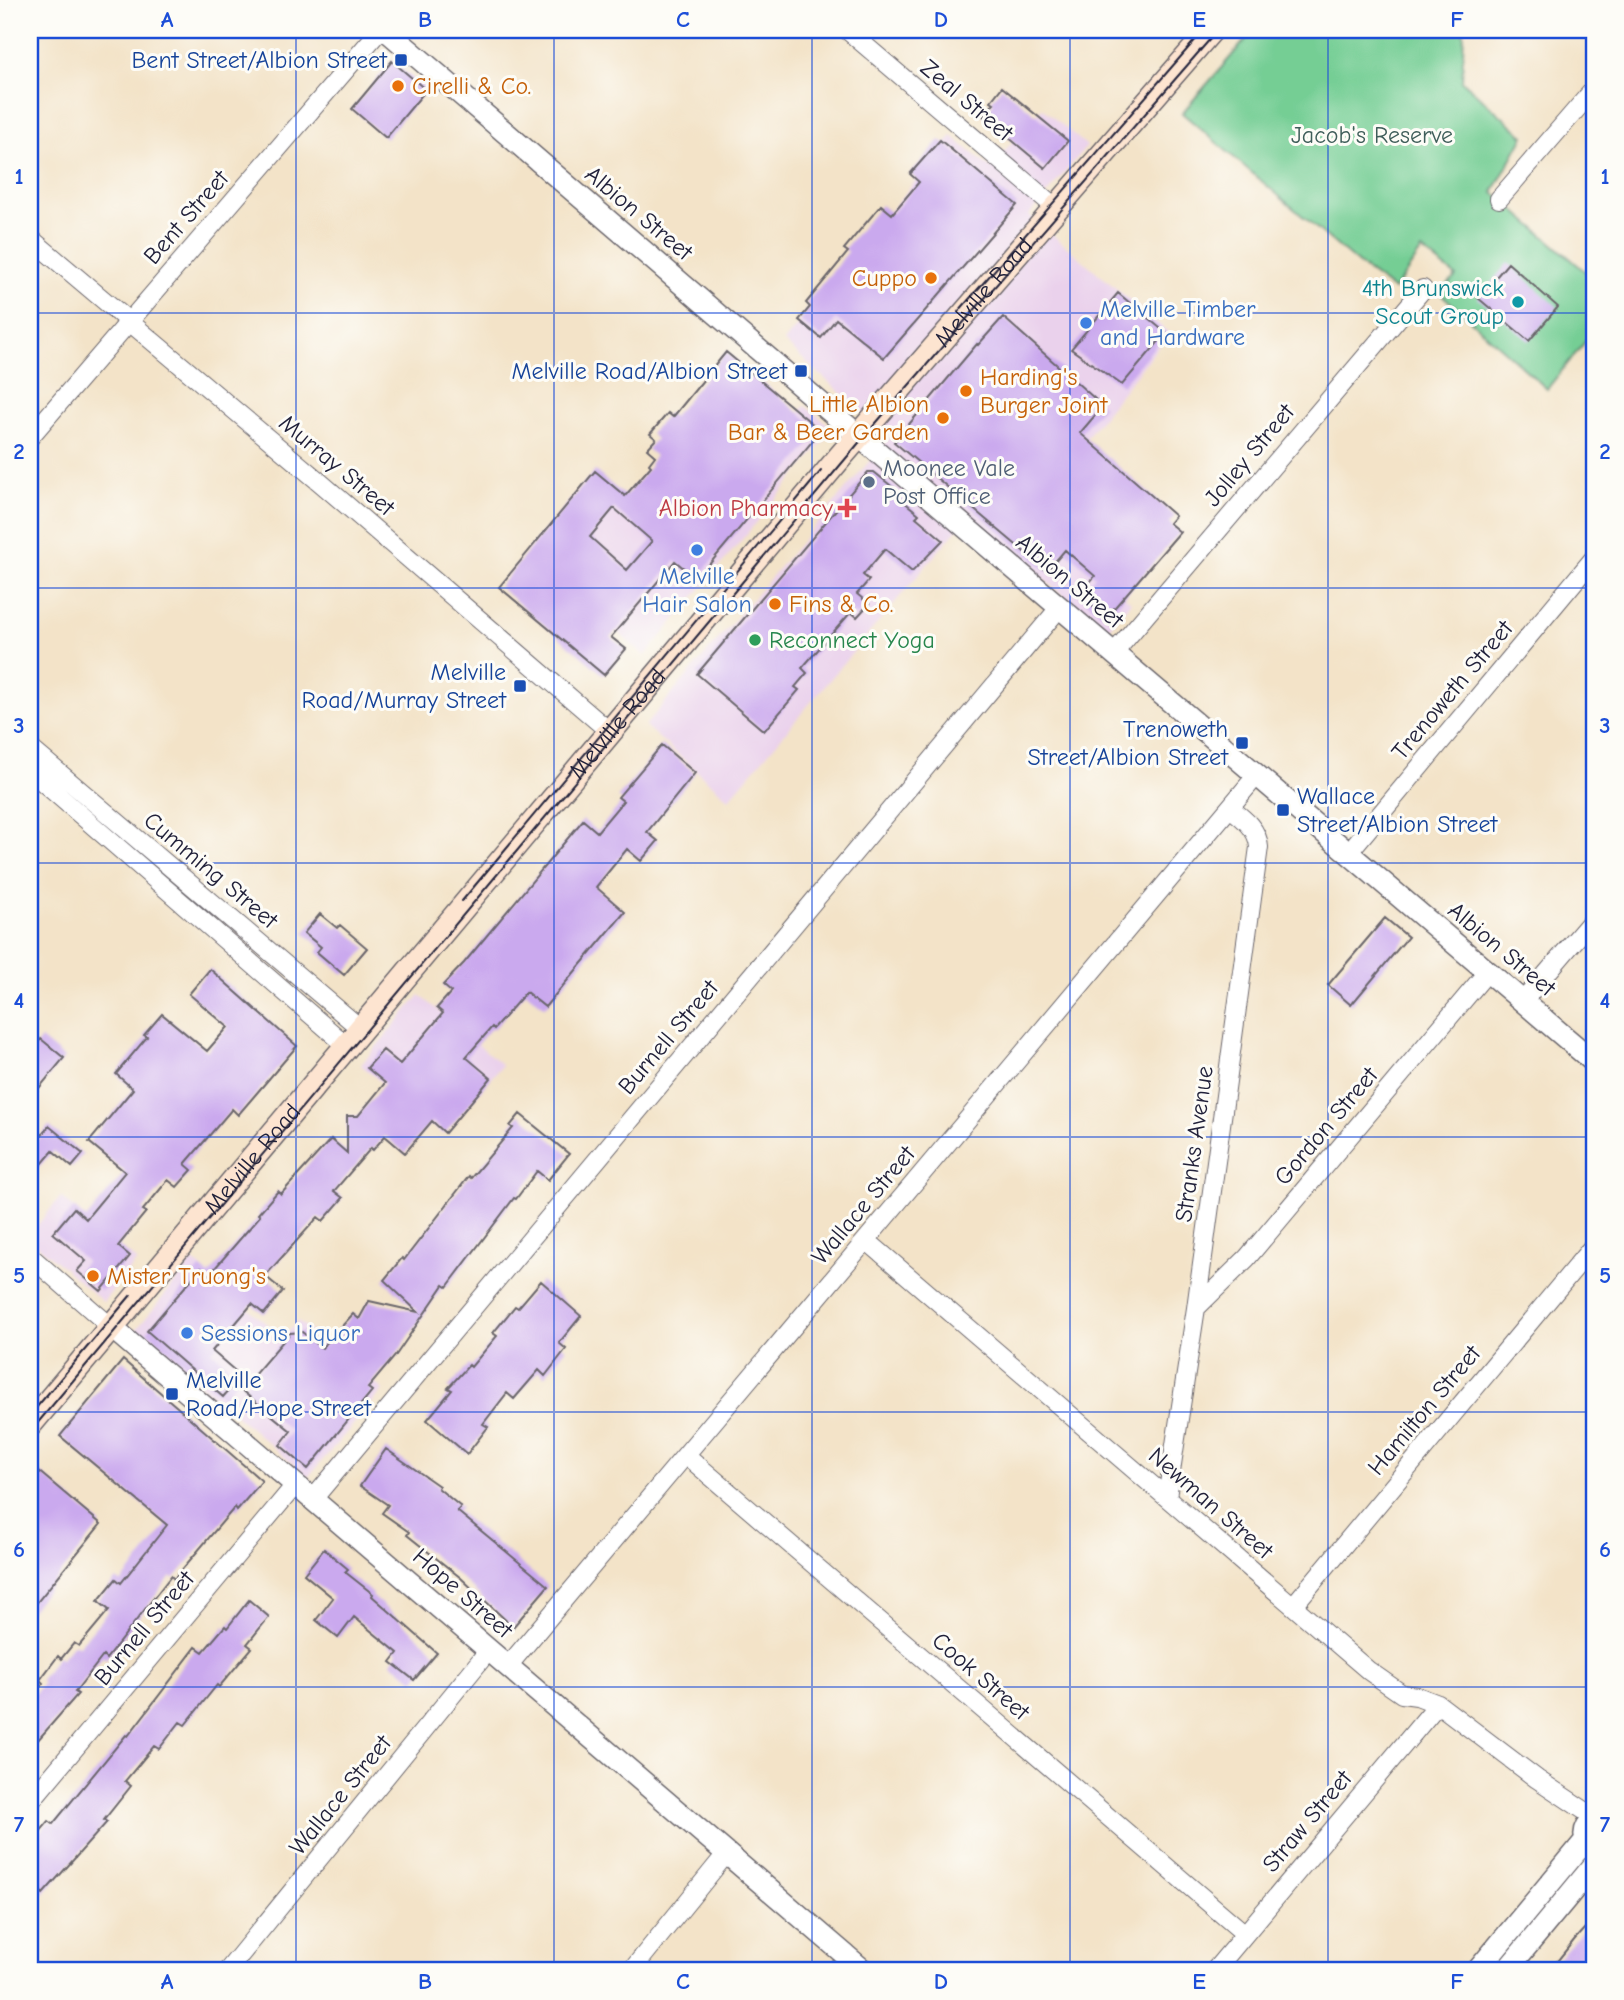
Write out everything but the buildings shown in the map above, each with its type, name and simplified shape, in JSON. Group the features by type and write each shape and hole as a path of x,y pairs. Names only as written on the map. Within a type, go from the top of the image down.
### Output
{"main road":[{"name":"Melville Road","path":"30,1424 859,435 1211,30"}],"street":[{"name":"Bent Street","path":"30,437 380,30"},
{"name":"Albion Street","path":"386,30 1594,1062"},
{"name":"Zeal Street","path":"847,30 1056,208"},
{"path":"1499,200 1594,89"},
{"name":"Murray Street","path":"30,238 610,732"},
{"name":"Jolley Street","path":"1114,653 1423,289"},
{"name":"Trenoweth Street","path":"1348,853 1594,558"},
{"name":"Burnell Street","path":"313,1499 1059,607"},
{"name":"Cumming Street","path":"30,748 35,768 354,1037"},
{"name":"Wallace Street","path":"508,1666 1257,775"},
{"name":"Stranks Avenue","path":"1167,1497 1259,847 1257,835 1252,828 1230,808"},
{"path":"1523,1001 1594,918"},
{"name":"Gordon Street","path":"1196,1307 1247,1258 1488,971"},
{"name":"Newman Street","path":"866,1240 1390,1688 1402,1694 1438,1703 1537,1779 1591,1832"},
{"name":"Hamilton Street","path":"1293,1606 1594,1245"},
{"name":"Hope Street","path":"30,1256 863,1970"},
{"name":"Cook Street","path":"687,1456 1245,1934"},
{"name":"Burnell Street","path":"30,1802 296,1485"},
{"name":"Wallace Street","path":"228,1970 489,1650"},
{"name":"Straw Street","path":"1215,1970 1438,1703"},
{"path":"1478,1970 1591,1832"},
{"path":"632,1970 726,1854"},
{"path":"1507,1970 1594,1865"}],"shaded area":[{"path":"1042,108 1087,146 1029,215 1169,333 1081,444 1100,575 1131,602 1106,631 968,516 729,799 645,726 890,437 784,342 952,136 990,168"},
{"path":"805,406 834,429 645,656 526,552 595,471 625,496 615,509 675,560"},
{"path":"420,995 502,1065 443,1135 361,1065"},
{"path":"61,1197 137,1261 103,1302 30,1239 30,1234"},
{"path":"193,1261 283,1338 298,1321 383,1390 308,1477 136,1330"}],"green space":[{"name":"Jacob's Reserve","path":"1254,30 1464,30 1462,81 1524,136 1493,192 1594,279 1594,331 1547,389 1440,293 1456,276 1422,250 1394,290 1362,267 1182,113"}],"tram line":[{"path":"958,312 1204,30"},
{"path":"30,1432 863,438 1218,30"},
{"path":"462,901 821,471"},
{"path":"30,1415 131,1295"}],"place":[{"name":"Bent Street/Albion Street","path":"401,60"},
{"name":"Cirelli & Co.","path":"398,86"},
{"name":"Cuppo","path":"931,278"},
{"name":"4th Brunswick Scout Group","path":"1518,302"},
{"name":"Melville Timber and Hardware","path":"1086,323"},
{"name":"Melville Road/Albion Street","path":"801,371"},
{"name":"Harding's Burger Joint","path":"966,391"},
{"name":"Little Albion Bar & Beer Garden","path":"943,418"},
{"name":"Moonee Vale Post Office","path":"869,482"},
{"name":"Albion Pharmacy","path":"847,508"},
{"name":"Melville Hair Salon","path":"697,550"},
{"name":"Fins & Co.","path":"775,604"},
{"name":"Reconnect Yoga","path":"755,640"},
{"name":"Melville Road/Murray Street","path":"520,686"},
{"name":"Trenoweth Street/Albion Street","path":"1242,743"},
{"name":"Wallace Street/Albion Street","path":"1283,810"},
{"name":"Mister Truong's","path":"93,1276"},
{"name":"Sessions Liquor","path":"187,1333"},
{"name":"Melville Road/Hope Street","path":"172,1394"}]}
